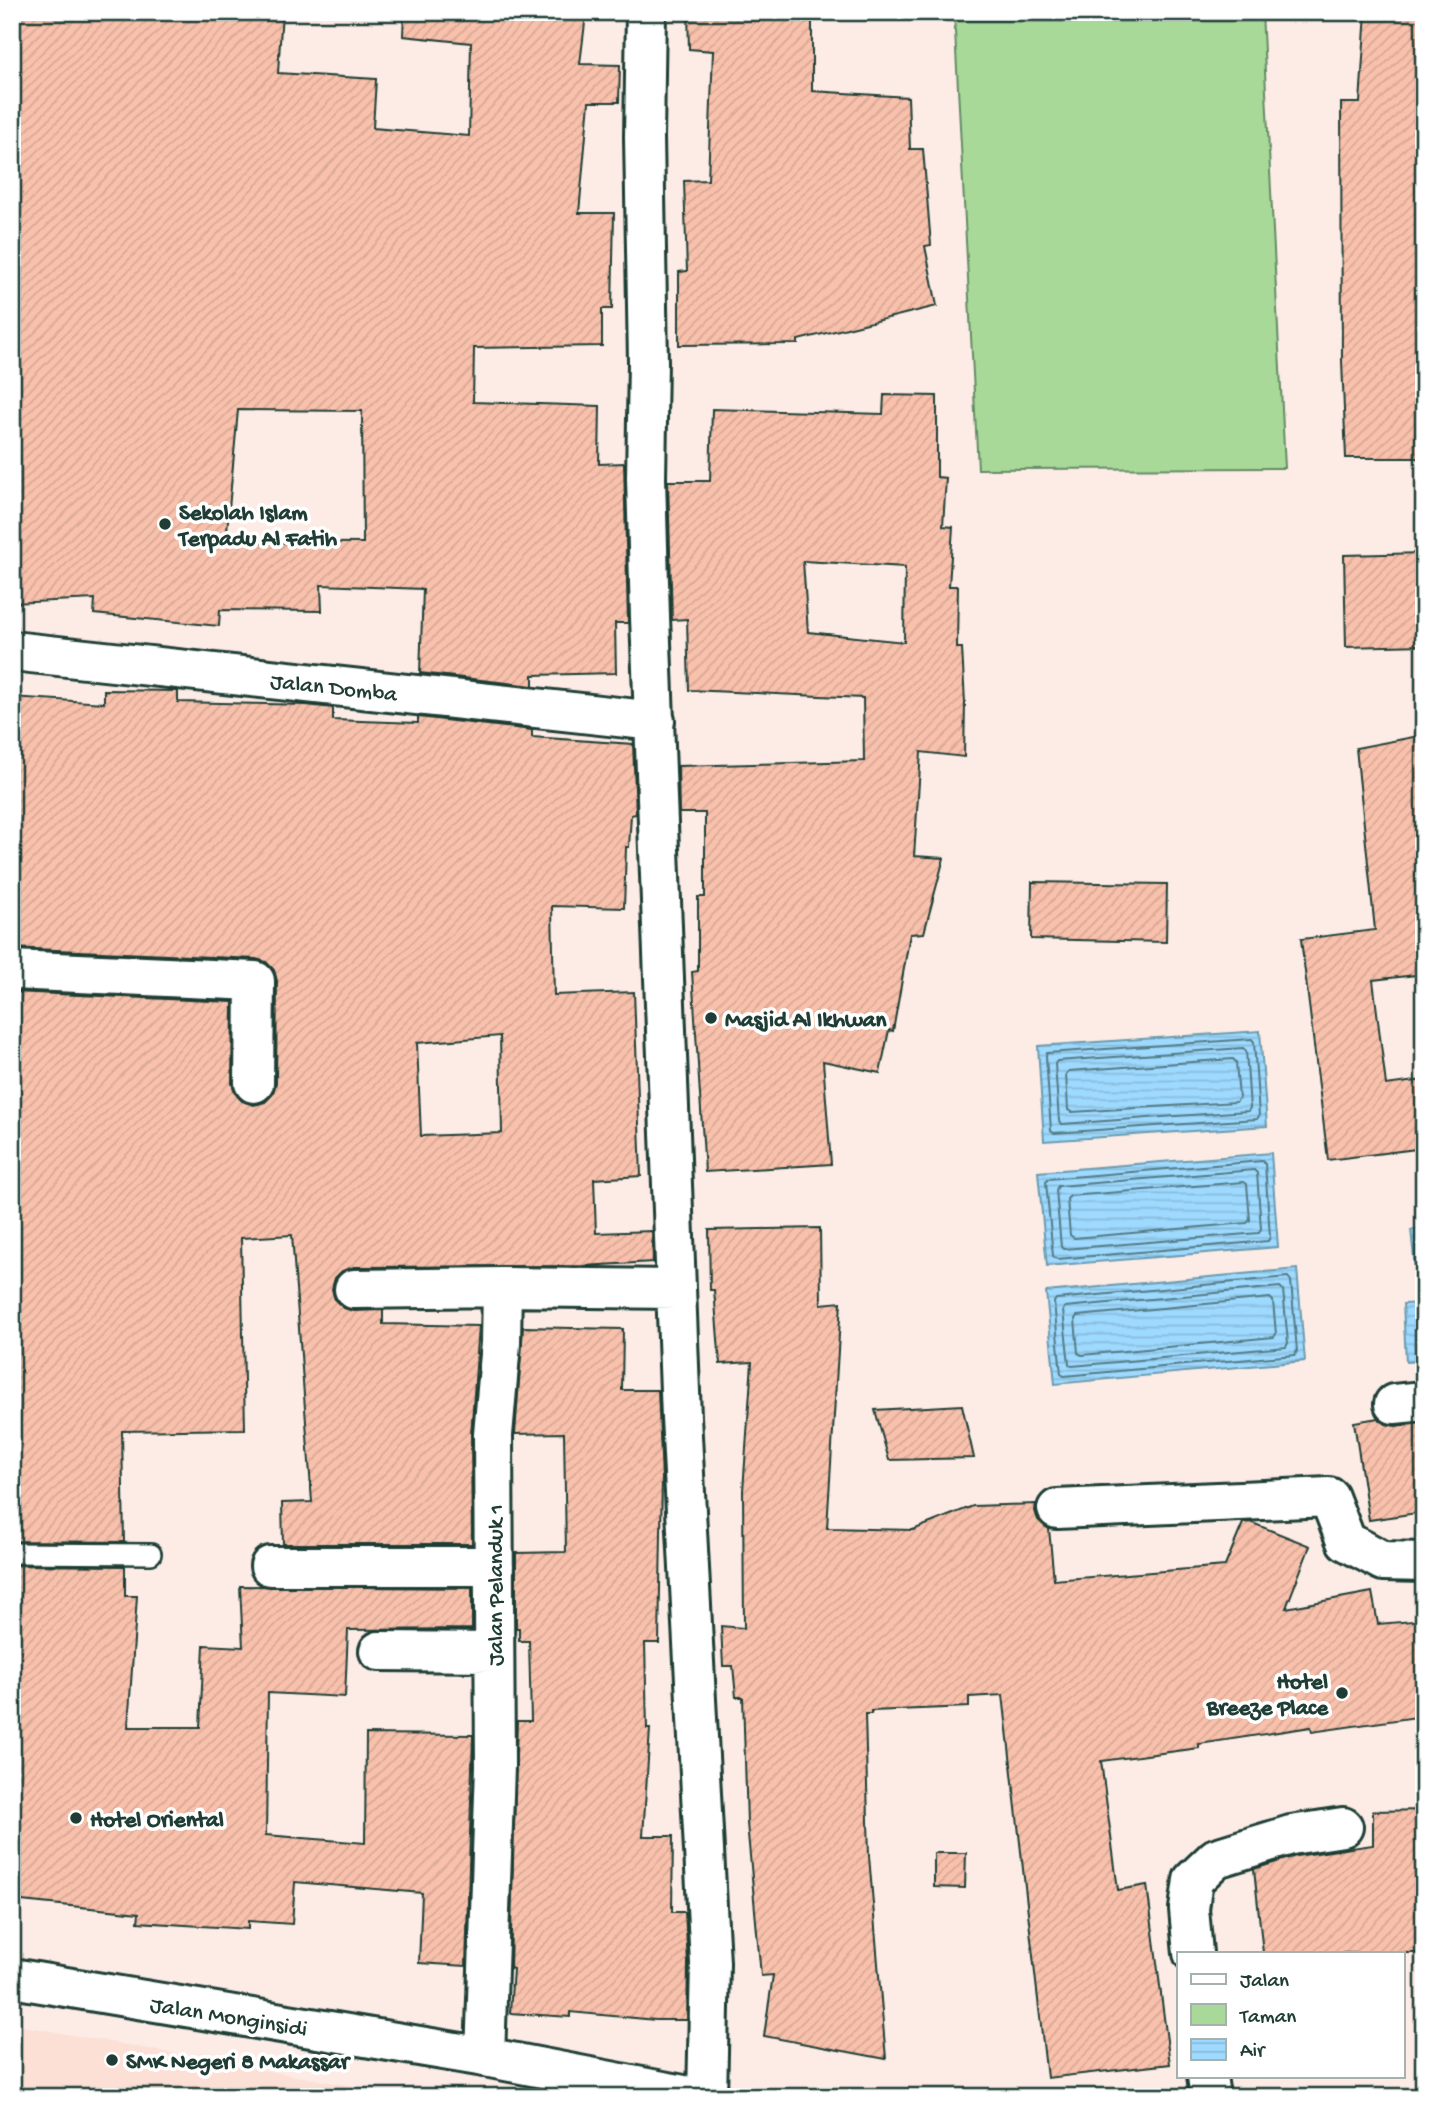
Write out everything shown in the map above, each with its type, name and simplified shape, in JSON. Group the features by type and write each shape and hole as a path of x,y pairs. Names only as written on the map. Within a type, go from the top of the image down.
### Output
{"street":[{"path":"646,12 643,137 648,362 646,478 676,1289 710,1963 707,2097"},
{"name":"Jalan Domba","path":"12,651 655,721"},
{"path":"12,970 255,981 254,1083"},
{"name":"Jalan Pelanduk 1","path":"485,2057 495,1766 493,1435 501,1343 502,1287"},
{"path":"354,1289 676,1289"},
{"path":"1056,1509 1329,1497 1346,1541 1383,1561 1424,1562"},
{"path":"270,1566 495,1566"},
{"path":"379,1651 494,1652"},
{"path":"1193,1952 1189,1909 1193,1880 1216,1858 1291,1835 1343,1827"},
{"name":"Jalan Monginsidi","path":"12,1978 485,2057 694,2097"},
{"path":"1207,2078 1210,2097"}],"lane":[{"path":"12,1553 151,1555"}],"shaded area":[{"name":"SMK Negeri 8 Makassar","path":"12,2024 412,2097 12,2097"}],"green space":[{"path":"954,12 1262,12 1285,468 978,469"}],"water":[{"path":"1260,1031 1267,1126 1044,1141 1038,1046"},
{"path":"1271,1153 1278,1247 1047,1266 1038,1172"},
{"path":"1424,1229 1424,1295 1418,1295 1411,1230"},
{"path":"1297,1269 1305,1361 1055,1384 1046,1292"},
{"path":"1424,1303 1424,1361 1406,1362 1403,1304"}],"building":[{"path":"12,12 282,12 278,73 376,79 373,128 469,136 471,43 403,36 404,12 559,12 586,15 580,64 620,65 619,102 589,102 579,213 614,213 612,309 602,309 602,346 474,348 473,402 600,406 599,464 624,463 628,623 615,623 616,673 533,675 533,686 420,673 423,589 321,585 322,611 220,610 219,626 94,614 95,599 12,603","holes":["238,410 362,411 363,543 226,542"]},
{"path":"688,12 812,12 812,91 908,97 910,149 923,149 931,245 925,246 937,306 798,340 798,344 679,345 679,272 687,271 684,181 708,180 713,51 689,49"},
{"path":"1366,12 1424,12 1424,458 1346,458 1342,361 1341,103 1360,103"},
{"path":"884,395 937,396 937,477 946,478 943,526 953,527 949,586 958,586 957,648 962,648 964,757 921,752 914,856 944,858 924,933 910,934 893,1031 889,1030 880,1073 823,1061 831,1164 705,1172 692,972 698,971 698,897 705,897 705,813 679,813 678,766 864,761 863,698 689,690 687,619 672,620 668,481 710,481 712,409 883,414","holes":["803,561 905,567 904,642 808,632"]},
{"path":"1424,553 1424,645 1346,647 1344,555"},
{"path":"104,690 178,691 178,702 306,705 333,708 333,720 418,723 418,717 532,730 532,737 633,744 636,814 631,815 629,847 626,847 624,908 552,906 554,995 634,992 641,1176 594,1179 596,1233 652,1231 653,1262 583,1266 354,1267 342,1271 335,1278 332,1289 335,1300 344,1308 354,1311 383,1310 383,1324 479,1326 471,1435 472,1544 283,1544 282,1503 312,1502 292,1235 241,1238 245,1429 122,1431 124,1542 12,1541 12,992 233,1002 232,1083 235,1093 242,1101 254,1105 265,1102 272,1095 276,1083 277,981 274,970 266,962 256,959 12,948 12,697 104,703","holes":["500,1036 502,1133 421,1136 417,1043"]},
{"path":"1424,735 1424,974 1373,980 1386,1085 1424,1080 1424,1148 1328,1160 1301,939 1375,930 1356,748"},
{"path":"1032,882 1167,884 1166,942 1031,939"},
{"path":"820,1228 821,1304 841,1302 827,1528 913,1530 973,1506 1036,1504 1038,1520 1049,1529 1054,1580 1225,1566 1243,1523 1250,1522 1310,1546 1286,1608 1372,1592 1378,1624 1424,1620 1424,1716 1312,1732 1311,1727 1199,1744 1199,1748 1101,1761 1118,1890 1147,1885 1170,2064 1047,2078 1003,1695 969,1697 969,1707 871,1711 871,1714 865,1714 869,1856 886,2059 764,2036 773,1975 761,1976 747,1823 743,1697 736,1697 733,1666 723,1666 721,1626 744,1628 743,1491 752,1362 720,1364 714,1290 710,1290 709,1230"},
{"path":"523,1327 623,1329 622,1390 658,1390 662,1479 659,1643 645,1643 647,1729 650,1729 643,1836 673,1836 672,1912 685,1912 687,2020 656,2020 570,2012 570,2017 510,2013 517,1721 531,1721 529,1641 519,1641 519,1628 516,1628 516,1553 566,1552 564,1433 515,1434"},
{"path":"962,1405 974,1458 889,1460 875,1410"},
{"path":"1378,1418 1395,1426 1424,1423 1424,1512 1369,1520 1354,1422"},
{"path":"12,1565 125,1566 125,1596 137,1596 128,1727 200,1727 204,1645 243,1647 240,1586 472,1588 472,1629 348,1630 345,1697 268,1693 266,1835 365,1843 366,1734 473,1735 466,1966 419,1963 422,1893 295,1882 292,1924 248,1921 248,1929 138,1922 139,1913 12,1900"},
{"path":"1424,1810 1424,1953 1263,1952 1254,1869 1296,1856 1373,1845 1373,1811"},
{"path":"934,1853 966,1853 965,1888 934,1887"}],"place":[{"name":"Sekolah Islam Terpadu Al Fatih","path":"165,524"},
{"name":"Masjid Al Ikhwan","path":"711,1018"},
{"name":"Hotel Breeze Place","path":"1342,1693"},
{"name":"Hotel Oriental","path":"76,1818"},
{"name":"SMK Negeri 8 Makassar","path":"112,2060"}]}
